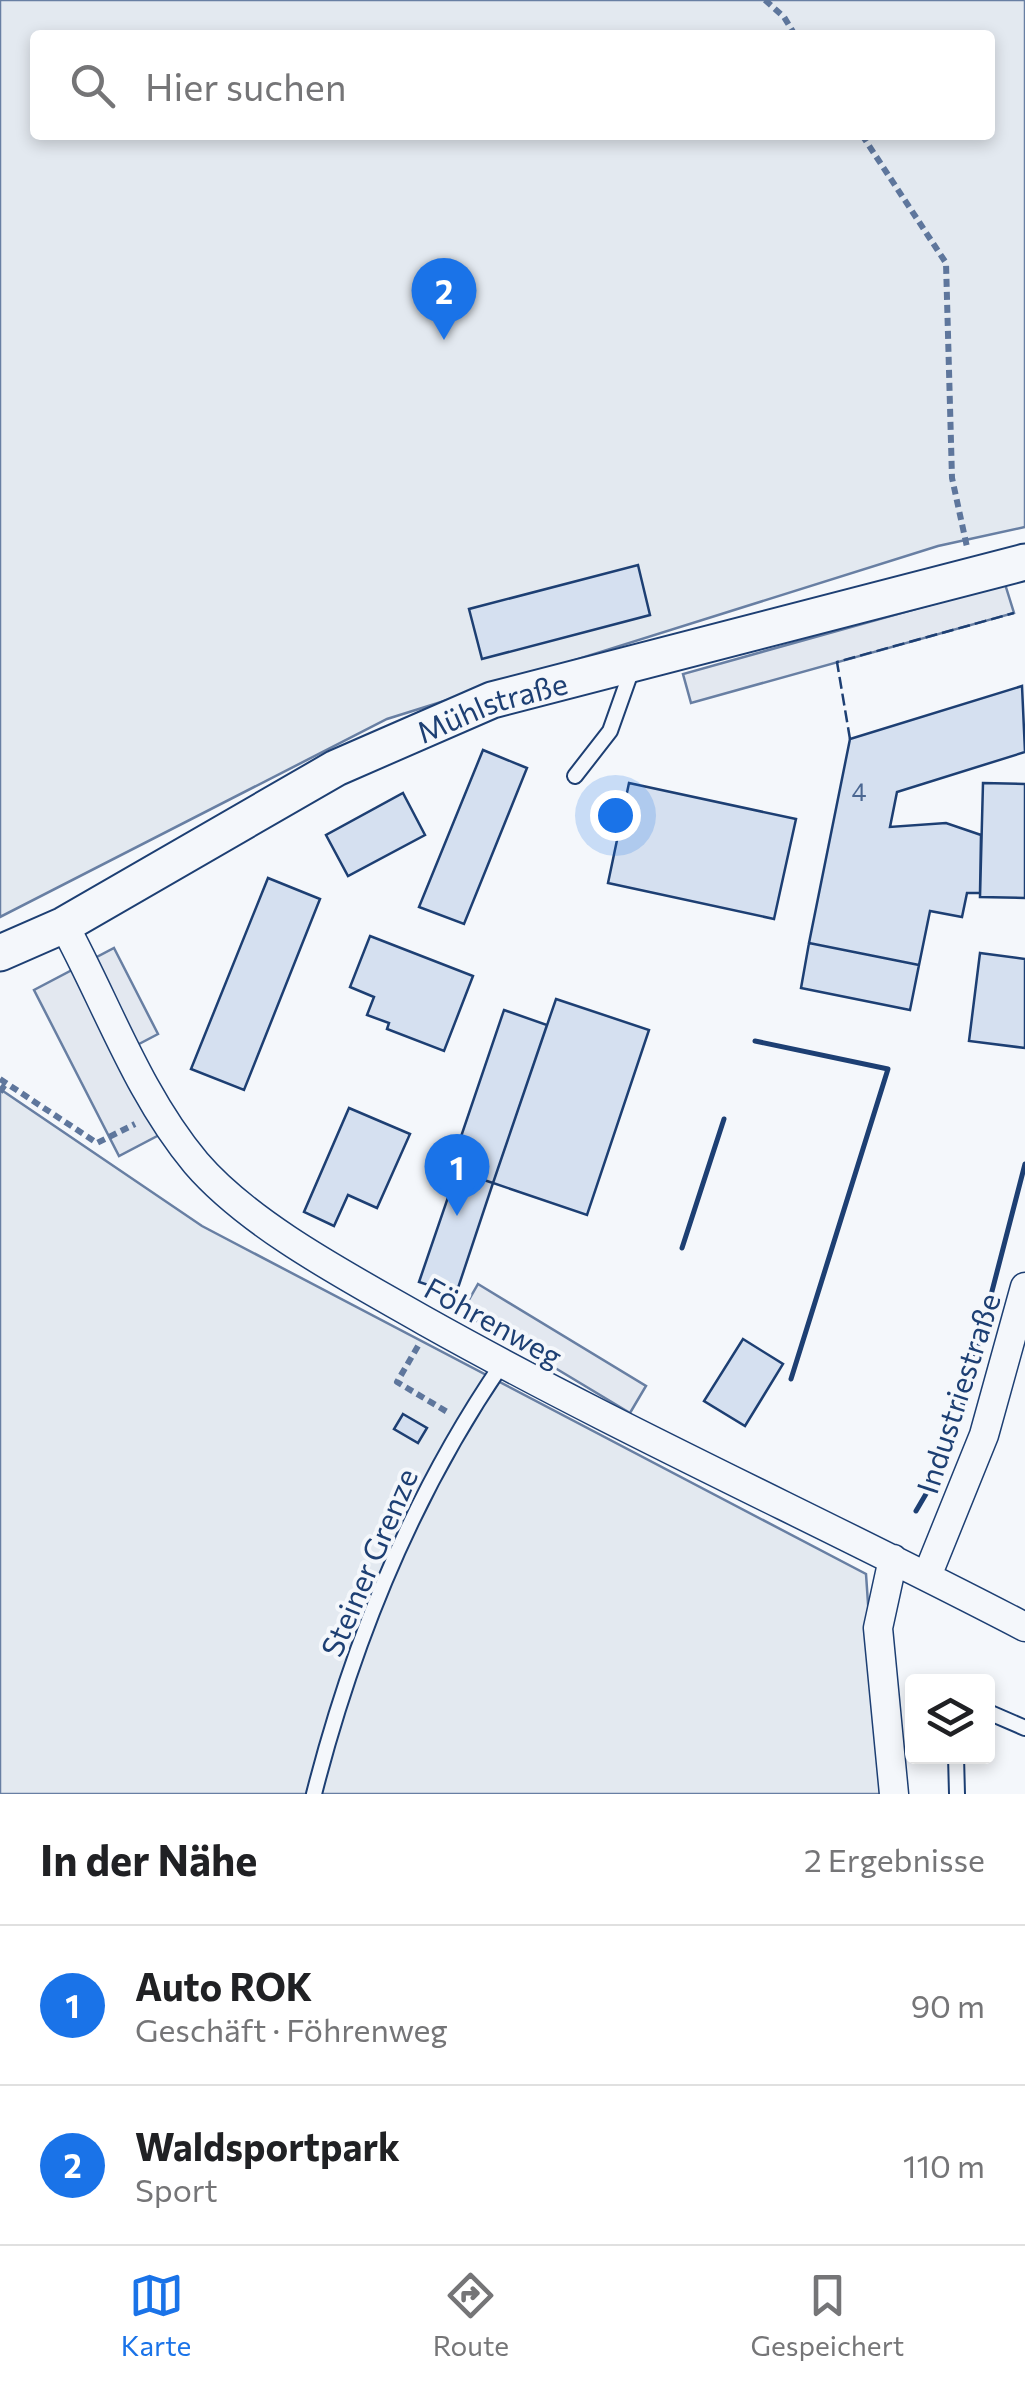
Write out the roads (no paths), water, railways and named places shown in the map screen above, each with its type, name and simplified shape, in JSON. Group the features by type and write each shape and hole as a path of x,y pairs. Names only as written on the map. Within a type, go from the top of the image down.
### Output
{"street":[{"name":"Mühlstraße","path":"0,953 64,925 336,768 492,700 1025,562"},
{"name":"Föhrenweg","path":"64,925 159,1112 198,1165 237,1201 316,1259 502,1364 700,1467 1025,1626"},
{"name":"Industriestraße","path":"927,1576 984,1435 1025,1286"},
{"path":"893,1559 878,1628 894,1794"}],"lane":[{"path":"575,776 610,731 634,664"},
{"name":"Steiner Grenze","path":"314,1794 356,1653 414,1512 462,1422 502,1364"},
{"path":"995,1715 1025,1728"},
{"path":"956,1764 957,1794"}],"place":[{"name":"Waldsportpark","path":"444,340"},
{"name":"Auto ROK","path":"457,1216"}]}
